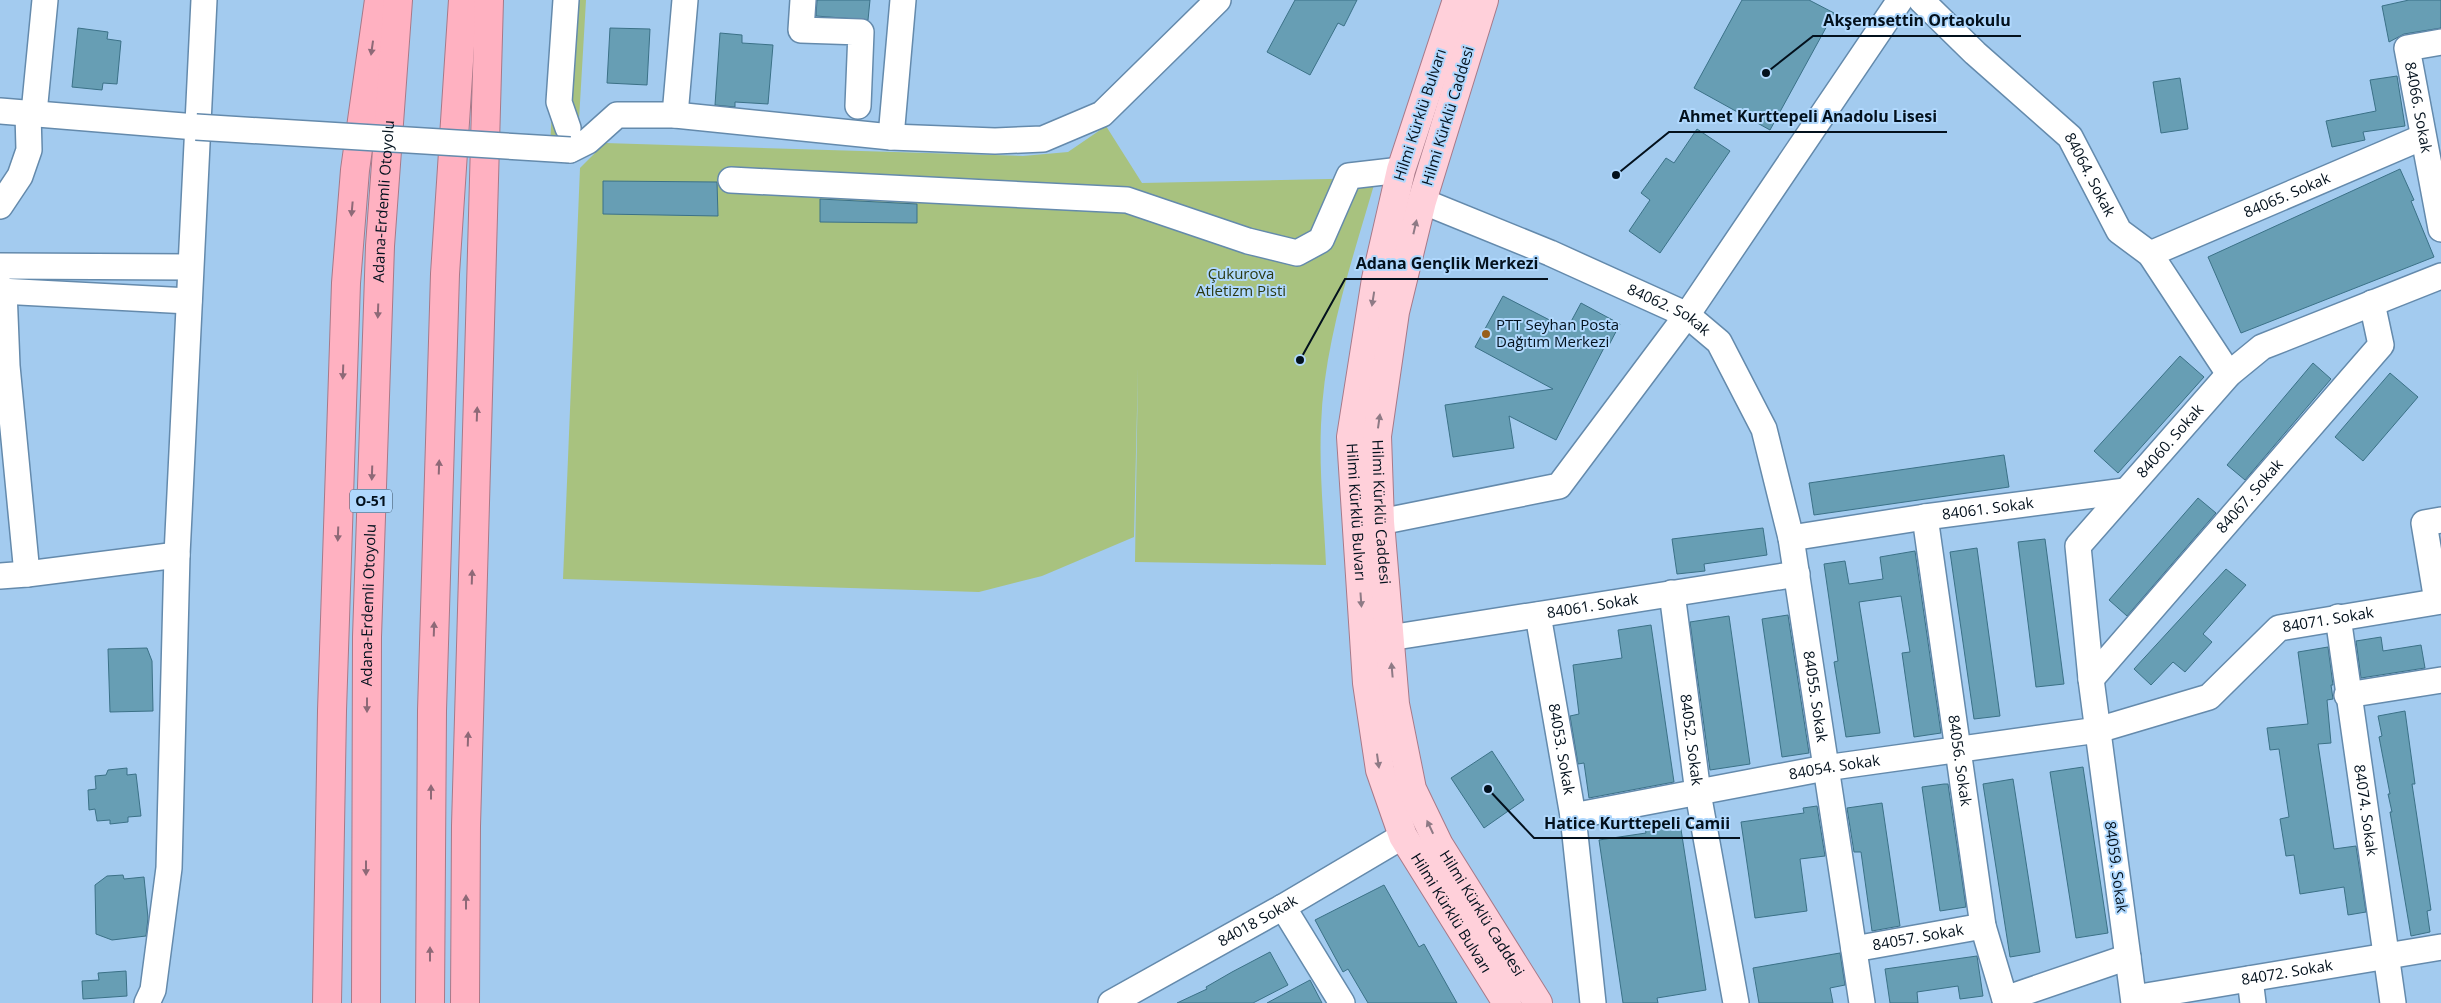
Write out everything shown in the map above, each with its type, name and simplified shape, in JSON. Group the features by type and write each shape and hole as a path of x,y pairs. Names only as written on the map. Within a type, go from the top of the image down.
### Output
{"highway":[{"path":"327,1003 332,711 346,283 355,170 379,0"},
{"name":"Adana-Erdemli Otoyolu","path":"366,1003 367,617 380,246 398,0"},
{"path":"430,1003 432,711 445,284 463,0"},
{"path":"465,1003 466,826 489,0"}],"main road":[{"name":"Hilmi Kürklü Bulvarı","path":"1457,0 1401,170 1376,279 1351,436 1367,683 1380,770 1403,836 1507,1003"},
{"name":"Hilmi Kürklü Caddesi","path":"1484,0 1422,201 1395,312 1377,436 1380,522 1396,704 1412,789 1439,845 1538,1003"}],"street":[{"path":"0,206 20,176 29,150 31,113 44,0"},
{"path":"147,1003 153,990 169,868 176,555 196,126 204,0"},
{"path":"566,0 559,102 569,139"},
{"path":"675,115 685,0"},
{"path":"803,0 801,30 860,32 858,106"},
{"path":"890,137 903,0"},
{"path":"0,111 196,126 588,141 617,115 675,115 890,137 995,141 1043,139 1102,114 1218,0"},
{"path":"1380,522 1559,486 1687,315 1900,0"},
{"name":"84064. Sokak","path":"1921,0 1975,53 2070,137 2119,231 2150,254 2229,374"},
{"name":"84066. Sokak","path":"2441,42 2407,48 2441,229"},
{"name":"84065. Sokak","path":"2150,254 2423,137"},
{"path":"731,180 1127,200 1248,241 1296,253 1321,240 1349,176 1401,170"},
{"name":"84062. Sokak","path":"1422,201 1550,253 1687,315 1719,342 1764,429 1791,538"},
{"path":"1,284 190,267"},
{"name":"84060. Sokak","path":"2098,730 2078,546 2229,374 2262,347 2441,276"},
{"path":"1,284 189,301"},
{"path":"1,284 4,367 27,574"},
{"name":"84067. Sokak","path":"2091,679 2381,345 2372,303"},
{"name":"84061. Sokak","path":"1791,538 1925,517 2125,491"},
{"name":"84056. Sokak","path":"1925,517 1983,926 2005,1001"},
{"path":"2439,601 2424,523 2441,520"},
{"name":"84055. Sokak","path":"1791,538 1862,1003"},
{"path":"0,576 176,555"},
{"name":"84061. Sokak","path":"1389,638 1672,592 1797,574"},
{"name":"84052. Sokak","path":"1672,592 1698,793 1736,1003"},
{"name":"84071. Sokak","path":"2098,730 2210,697 2279,628 2439,601"},
{"name":"84053. Sokak","path":"1538,615 1573,816 1593,1003"},
{"name":"84074. Sokak","path":"2338,617 2347,695 2392,1003"},
{"path":"2347,695 2441,680"},
{"name":"84054. Sokak","path":"1573,816 1825,768 2098,730"},
{"name":"84059. Sokak","path":"2098,730 2134,1000"},
{"name":"84018 Sokak","path":"1111,1003 1283,907 1403,836"},
{"path":"1283,907 1342,1003"},
{"name":"84057. Sokak","path":"1854,948 1983,926"},
{"name":"84072. Sokak","path":"2134,1000 2252,991 2385,955 2441,947"},
{"path":"2005,1001 2128,957"}],"green space":[{"path":"557,0 586,0 578,137 550,149"},
{"name":"Çukurova Atletizm Pisti","path":"1106,126 1142,183 1376,178 1341,300 1323,394 1321,460 1326,565 1135,562 1138,368 1134,537 1042,576 979,592 563,579 580,168 605,143 1023,156 1068,152"}],"building":[{"path":"817,0 870,0 868,20 816,16"},
{"path":"1295,0 1357,0 1344,26 1338,23 1310,75 1267,52"},
{"path":"1742,0 1809,0 1834,13 1770,130 1694,88"},
{"path":"2409,0 2441,0 2441,28 2404,34 2389,42 2382,6"},
{"path":"78,28 108,32 107,39 121,41 117,84 103,83 102,90 72,87"},
{"path":"610,28 650,29 647,85 607,83"},
{"path":"720,33 742,35 742,43 773,45 768,104 735,102 735,107 715,105"},
{"path":"2397,76 2405,126 2363,132 2365,140 2332,147 2326,121 2376,111 2370,80"},
{"path":"2180,78 2188,129 2161,133 2153,82"},
{"path":"1697,129 1730,151 1660,253 1629,231 1650,200 1641,193 1666,158 1674,163"},
{"path":"2400,169 2414,200 2411,201 2434,257 2241,333 2208,257"},
{"path":"603,181 717,182 718,216 603,214"},
{"path":"820,199 917,204 917,223 820,222"},
{"path":"1503,296 1567,329 1581,303 1620,324 1609,345 1606,344 1556,440 1509,416 1514,448 1453,457 1445,405 1553,389 1475,347"},
{"path":"2180,356 2204,377 2118,473 2094,451"},
{"path":"2313,363 2331,379 2245,480 2227,465"},
{"path":"2390,373 2418,397 2363,461 2335,437"},
{"path":"2004,455 2009,487 1814,515 1809,483"},
{"path":"2198,498 2216,513 2127,616 2109,600"},
{"path":"1763,528 1767,555 1704,564 1705,571 1677,574 1672,539"},
{"path":"2045,539 2064,684 2036,687 2018,542"},
{"path":"1977,548 2000,716 1974,719 1950,552"},
{"path":"1915,551 1941,733 1914,737 1902,653 1910,652 1901,596 1859,602 1880,733 1846,737 1834,662 1838,661 1824,564 1845,561 1849,584 1883,579 1880,557"},
{"path":"2226,569 2246,585 2203,634 2212,642 2185,672 2173,662 2151,685 2134,669"},
{"path":"1788,615 1809,753 1782,757 1762,619"},
{"path":"1729,616 1750,764 1710,770 1690,622"},
{"path":"1651,625 1674,782 1589,798 1584,763 1578,764 1570,716 1579,714 1573,665 1622,658 1618,630"},
{"path":"2381,637 2383,651 2421,645 2425,668 2361,678 2356,641"},
{"path":"2328,647 2333,685 2331,685 2333,699 2327,700 2331,743 2318,744 2334,849 2356,846 2366,912 2348,915 2344,887 2300,894 2294,855 2286,856 2280,819 2289,817 2279,749 2270,750 2267,728 2308,724 2298,652"},
{"path":"147,648 152,661 153,711 110,712 108,649"},
{"path":"2405,711 2415,784 2412,784 2431,910 2427,911 2430,932 2411,936 2390,812 2392,812 2388,794 2390,794 2379,737 2382,736 2378,716"},
{"path":"1492,751 1524,800 1484,828 1451,778"},
{"path":"2083,767 2108,933 2076,938 2050,772"},
{"path":"127,768 127,775 136,774 141,816 128,817 128,822 110,824 110,820 97,821 95,809 89,810 88,790 96,789 95,776 106,775 108,770"},
{"path":"2013,779 2040,952 2010,957 1983,784"},
{"path":"1948,784 1966,907 1940,911 1922,787"},
{"path":"1882,803 1900,926 1872,931 1861,852 1854,852 1847,808"},
{"path":"1817,806 1825,856 1800,859 1807,911 1755,918 1741,822 1804,813 1803,808"},
{"path":"1680,823 1706,990 1657,998 1658,1003 1623,1003 1599,840 1646,833 1645,828"},
{"path":"123,875 124,879 144,877 148,918 146,936 112,940 96,934 95,885 107,876"},
{"path":"1384,885 1419,947 1424,944 1457,1003 1368,1003 1348,969 1343,972 1315,920"},
{"path":"1270,952 1288,985 1253,1003 1177,1003 1207,989 1206,987"},
{"path":"1840,953 1845,985 1830,988 1833,1003 1759,1003 1753,968"},
{"path":"1977,956 1983,996 1960,999 1958,986 1917,992 1918,1003 1890,1003 1885,969"},
{"path":"126,971 127,996 83,999 82,981 99,980 98,973"},
{"path":"1310,980 1322,1003 1267,1003"}],"place":[{"name":"Akşemsettin Ortaokulu","path":"1766,73"},
{"name":"Ahmet Kurttepeli Anadolu Lisesi","path":"1616,175"},
{"name":"PTT Seyhan Posta Dağıtım Merkezi","path":"1486,334"},
{"name":"Adana Gençlik Merkezi","path":"1300,360"},
{"name":"Hatice Kurttepeli Camii","path":"1488,789"}]}
